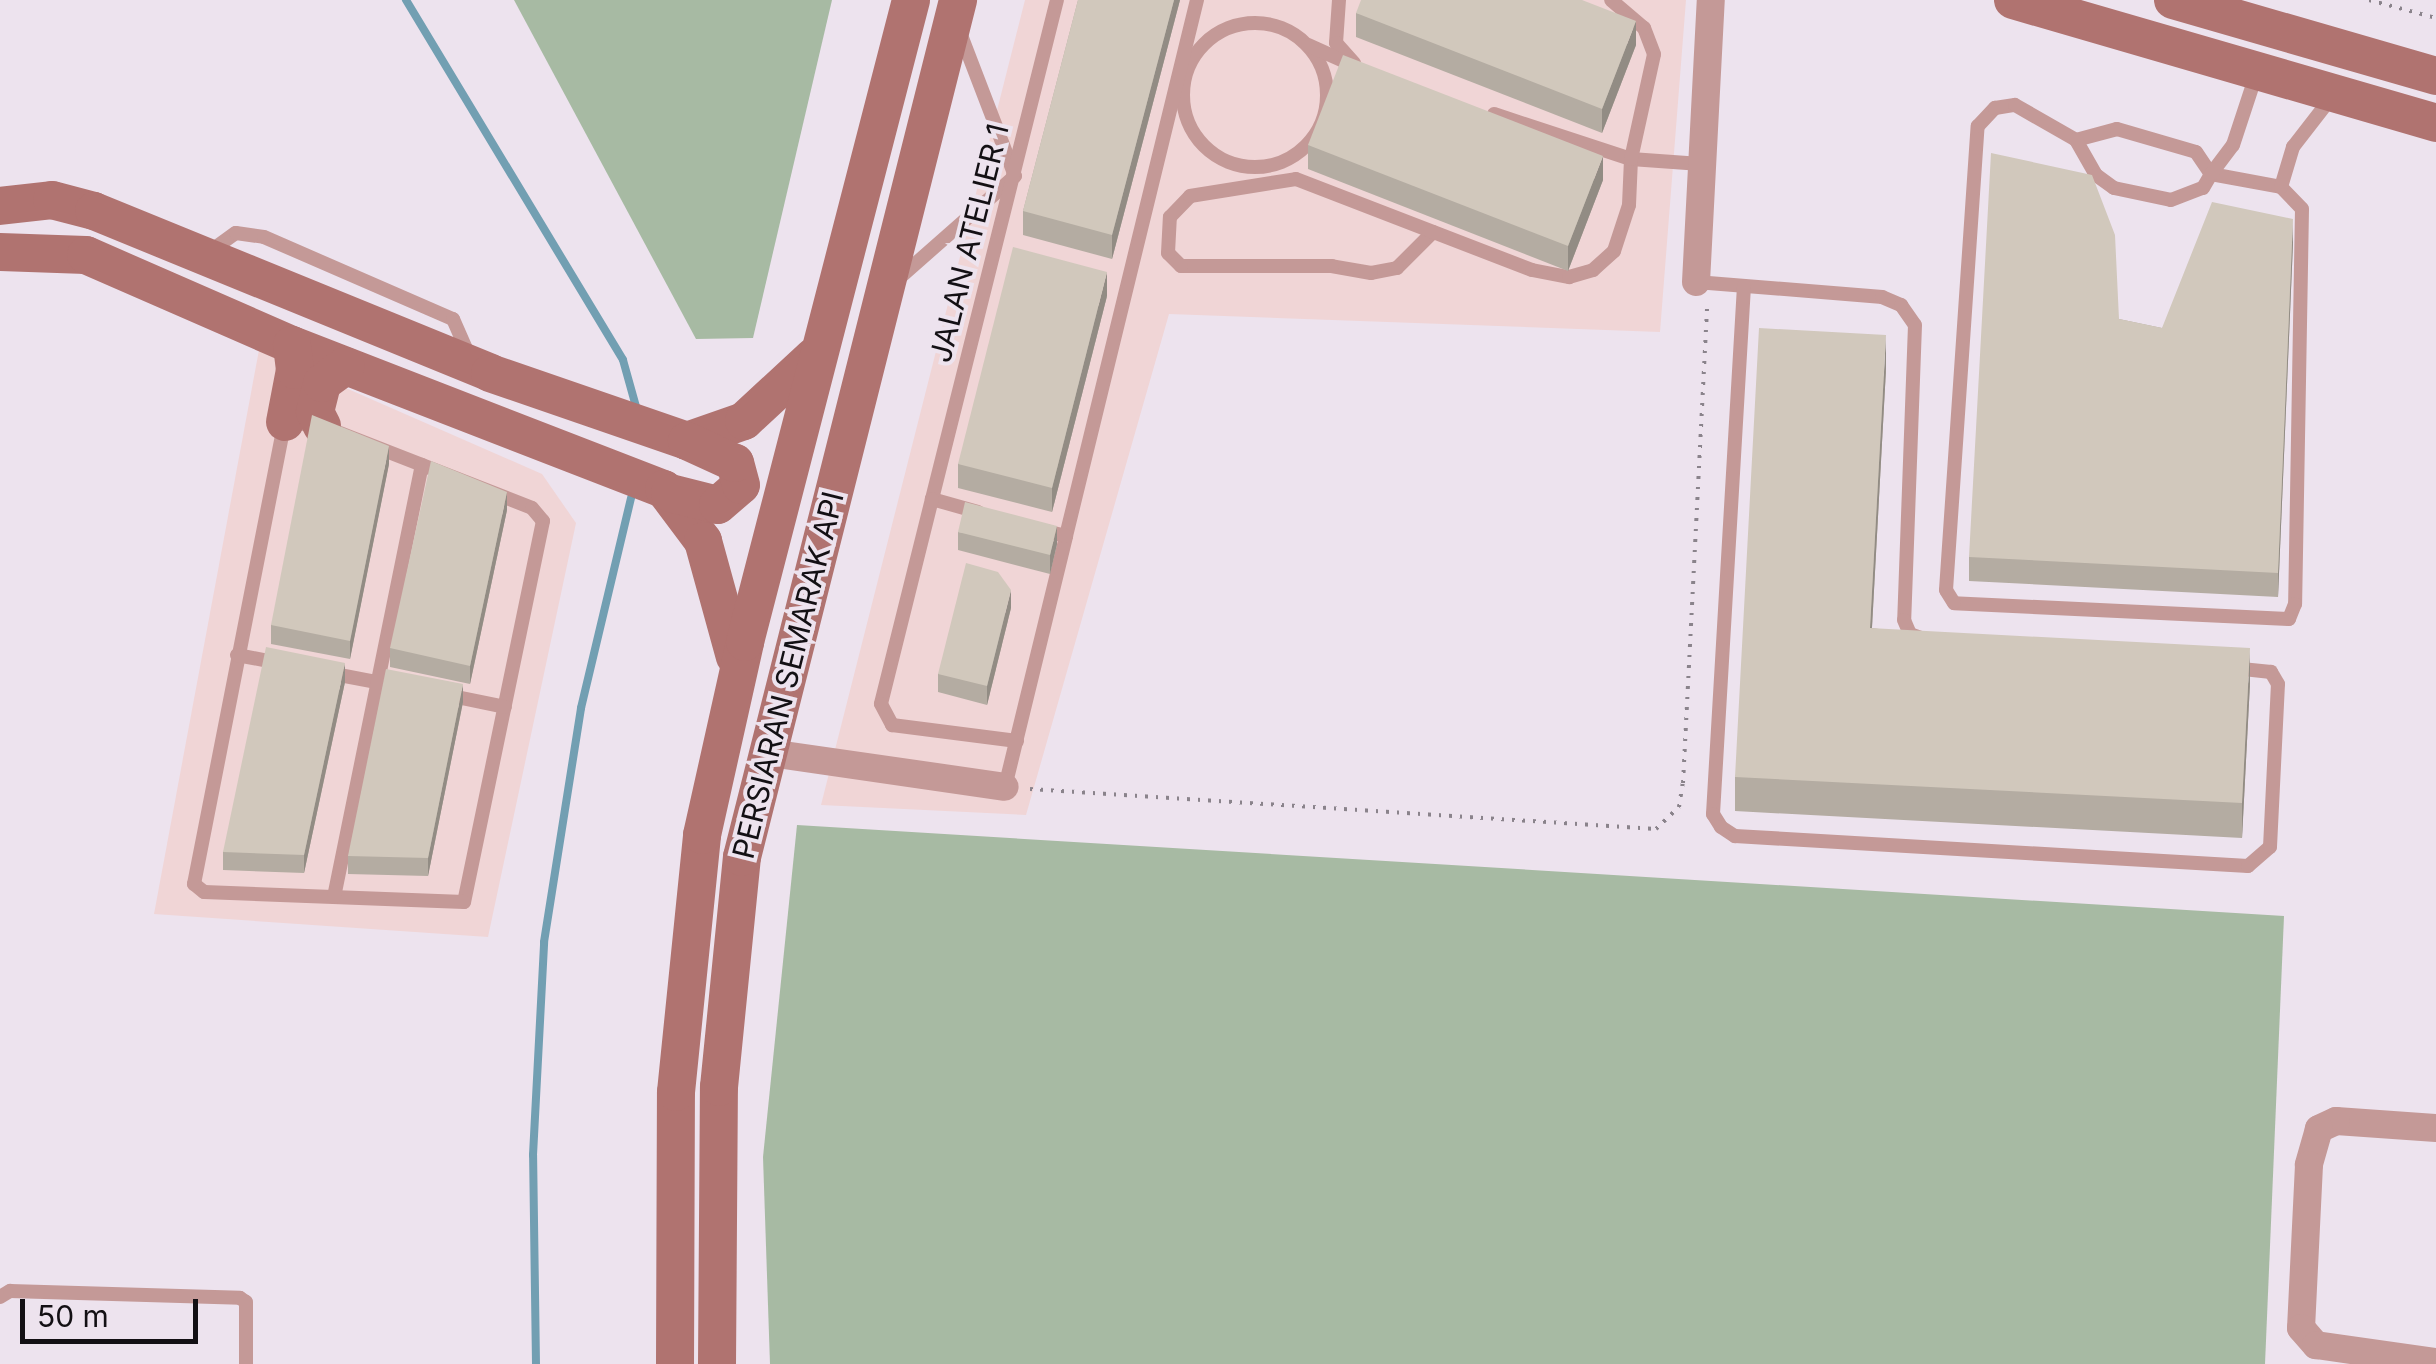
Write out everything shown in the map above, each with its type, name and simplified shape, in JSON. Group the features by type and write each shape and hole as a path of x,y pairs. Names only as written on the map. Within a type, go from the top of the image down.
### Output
{"main road":[{"name":"PERSIARAN SEMARAK API","path":"675,1364 676,1092 685,961 702,835 820,346 912,0"},
{"path":"2013,0 2436,123"},
{"path":"2173,0 2436,76"},
{"name":"PERSIARAN SEMARAK API","path":"717,1364 726,972 742,857 878,296 956,8"},
{"path":"0,206 52,200 204,257 471,366 687,441 736,463 741,485 718,505 670,493 292,345 86,254 0,252"},
{"path":"292,345 303,424"},
{"path":"687,441 744,421 768,404 820,346"},
{"path":"303,424 315,412 322,383 345,366"},
{"path":"670,493 703,541 729,620 738,674"}],"street":[{"path":"1696,282 1711,0"},
{"path":"770,753 1005,787"},
{"path":"2436,1128 2336,1121 2319,1130 2309,1165 2301,1328 2316,1345 2436,1362"}],"lane":[{"name":"JALAN ATELIER 1","path":"1017,741 892,724 881,704 1057,0"},
{"path":"1005,787 1197,0"},
{"path":"1339,0 1336,42 1358,68"},
{"path":"1433,232 1397,268 1371,273 1332,266 1181,266 1168,253 1170,217 1190,196 1296,179 1532,270 1568,277 1593,270 1614,251 1628,206 1630,159 1654,54 1644,28 1611,0"},
{"path":"878,296 1015,176 956,8"},
{"path":"1308,45 1326,87 1325,112 1298,153 1252,168 1206,149 1184,108 1190,62 1203,43 1244,23 1289,31 1308,45 1376,74"},
{"path":"2076,140 2116,128 2196,152 2211,174 2282,187 2302,209 2294,604 2288,620 1964,607 1946,590 1978,126 1994,108 2015,105 2076,140 2096,175 2114,188 2172,200 2203,188 2211,174 2233,145 2257,72"},
{"path":"2282,187 2292,147 2333,95"},
{"path":"1468,105 1630,159 1701,164"},
{"path":"1696,282 1882,296 1901,305 1915,325 1904,620 1910,634 1946,642"},
{"path":"1744,286 1714,814 1721,826 1736,836 2248,866 2270,848 2278,684 2271,672 2220,666"},
{"path":"303,424 532,508 543,521 464,902 204,892 194,884 237,655 303,424"},
{"path":"334,897 422,465"},
{"path":"932,498 989,515"},
{"path":"1028,526 1066,536"},
{"path":"237,655 289,665"},
{"path":"306,668 395,685"},
{"path":"432,692 505,707"},
{"path":"0,1297 10,1291 240,1298 246,1302 246,1364"}],"path":[{"path":"2369,0 2436,18"},
{"path":"1005,787 1656,829 1679,806 1683,783 1708,310 1696,282"}],"shaded area":[{"path":"1025,0 1686,0 1660,332 1169,314 1026,815 821,805"},
{"path":"259,350 542,474 576,523 488,937 154,914"}],"green space":[{"path":"514,0 832,0 753,338 696,339"},
{"path":"797,825 2284,916 2265,1364 770,1364 763,1157"}],"building":[{"path":"1078,0 1174,0 1112,235 1023,211"},
{"path":"1361,0 1582,0 1636,21 1602,109 1356,13"},
{"path":"1343,55 1603,156 1568,246 1308,145"},
{"path":"1991,153 2092,175 2115,235 2119,319 2162,328 2212,202 2293,219 2278,573 1969,557"},
{"path":"1013,247 1107,272 1052,488 958,464"},
{"path":"1759,328 1886,335 1870,628 2250,648 2242,803 1735,777"},
{"path":"312,415 389,446 350,641 271,625"},
{"path":"431,461 507,492 470,666 390,648"},
{"path":"965,502 1057,526 1050,555 958,532"},
{"path":"966,563 998,572 1011,590 987,686 938,674"},
{"path":"266,647 345,663 304,855 223,852"},
{"path":"386,669 463,684 428,858 348,856"}],"waterway":[{"path":"406,0 623,360 637,410"},
{"path":"536,1364 533,1155 544,942 581,708 631,498"}]}
